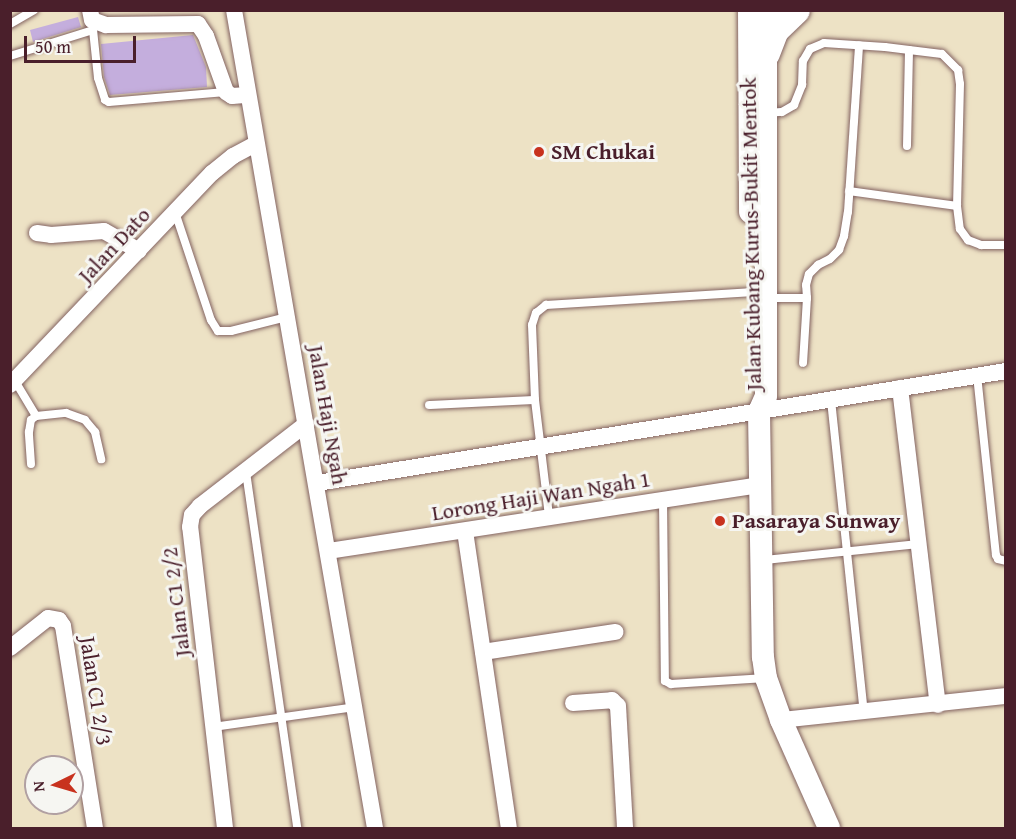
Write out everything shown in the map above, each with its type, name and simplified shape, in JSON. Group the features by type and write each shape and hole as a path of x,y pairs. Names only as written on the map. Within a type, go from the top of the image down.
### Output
{"highway":[{"path":"766,53 775,30 796,10"}],"main road":[{"name":"Jalan Kubang Kurus-Bukit Mentok","path":"749,10 758,295"},
{"name":"Jalan Kubang Kurus-Bukit Mentok","path":"766,10 766,113 751,396 759,412 760,561 766,678 781,720 828,828"}],"street":[{"name":"Jalan Haji Ngah","path":"234,10 375,828"},
{"path":"92,20 106,25 198,24 206,36 226,92 232,96 248,95"},
{"name":"Jalan Dato","path":"13,383 212,173 233,156 256,144"},
{"path":"37,233 51,235 104,231 139,251"},
{"path":"317,483 1005,371"},
{"path":"900,388 938,705"},
{"name":"Jalan C1 2/2","path":"225,828 190,527 192,515 200,506 306,424"},
{"name":"Lorong Haji Wan Ngah 1","path":"329,551 760,485"},
{"path":"465,531 509,828"},
{"name":"Jalan C1 2/3","path":"10,648 48,618 59,620 63,626 95,828"},
{"path":"483,652 615,633"},
{"path":"781,720 864,713 1005,696"},
{"path":"573,703 612,700 618,706 625,828"}],"lane":[{"path":"10,24 34,10"},
{"path":"10,56 92,20 98,78 102,97 109,102 226,92"},
{"path":"766,113 782,112 794,105 802,85 803,61 810,49 824,43 942,54 958,70 960,84 957,206 960,229 968,240 981,245 1005,245"},
{"path":"802,363 806,285 809,274 818,265 830,259 838,250 843,236 849,190 859,45"},
{"path":"907,146 909,50"},
{"path":"849,190 957,206"},
{"path":"175,212 211,320 218,331 231,331 287,317"},
{"path":"549,516 535,400 532,325 536,313 546,305 758,295 807,298"},
{"path":"977,375 996,555 998,559 1005,561"},
{"path":"13,383 36,416"},
{"path":"429,405 535,400"},
{"path":"831,400 864,713"},
{"path":"31,465 29,432 31,420 36,416 66,413 85,420 95,432 101,459"},
{"path":"246,472 297,828"},
{"path":"663,500 665,681 671,684 766,678"},
{"path":"760,561 919,544"},
{"path":"213,728 355,707"}],"building":[{"path":"78,17 81,27 33,42 30,30"},
{"path":"193,35 206,67 207,87 110,95 104,77 101,44"}],"place":[{"name":"SM Chukai","path":"539,152"},
{"name":"Pasaraya Sunway","path":"720,521"}]}
